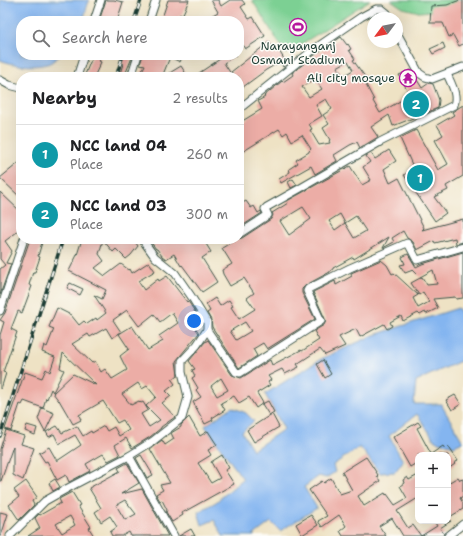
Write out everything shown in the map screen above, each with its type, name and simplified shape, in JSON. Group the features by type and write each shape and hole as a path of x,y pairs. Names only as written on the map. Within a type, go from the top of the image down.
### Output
{"street":[{"path":"96,16 101,0"},
{"path":"151,16 156,0"},
{"path":"371,12 376,9 382,9 386,12"},
{"path":"244,105 313,50 367,14"},
{"path":"403,44 419,73 425,77 432,79 463,67"},
{"path":"79,72 82,60"},
{"path":"133,72 136,60"},
{"path":"244,231 268,215 265,209 267,206 380,142 454,105 456,96 447,74"},
{"path":"0,80 16,86"},
{"path":"207,330 236,372 240,373 321,321 307,291 308,289 406,243 409,245 417,260 463,247"},
{"path":"0,312 22,244"},
{"path":"10,536 45,501 129,456 153,441 182,418 188,397 182,372 182,361 197,345 207,330 207,322 175,273 155,257 146,244"},
{"path":"129,456 174,536"},
{"path":"448,536 463,524"}],"green space":[{"name":"Narayanganj Osmani Stadium","path":"252,0 370,0 286,54"},
{"path":"391,0 463,1 447,10 419,12 403,8"}],"water":[{"path":"0,0 89,0 84,16 16,16 16,60 54,60 52,62 29,66 17,65 0,60"},
{"path":"458,308 463,316 463,360 416,381 414,404 441,404 463,442 454,446 435,441 417,414 389,436 403,461 395,472 380,473 360,447 333,465 335,472 326,478 319,476 304,487 317,508 280,531 271,522 254,536 223,536 214,520 202,525 198,512 216,502 243,479 205,426 232,407 246,413 254,421 242,432 253,450 284,429 265,394 321,359 374,335"}],"building":[{"path":"106,0 123,2 119,16 101,16"},
{"path":"168,0 189,0 182,16 180,14 179,16 163,16"},
{"path":"211,0 218,0 221,6 230,0 242,0 245,4 241,7 249,19 253,17 265,36 245,49 244,16 211,16 218,12"},
{"path":"463,0 463,44 459,46 453,35 449,37 443,23 430,23 431,6 447,5"},
{"path":"341,37 347,45 348,44 351,49 349,50 355,59 353,60 368,81 365,83 380,113 410,95 399,75 411,70 422,88 429,83 433,84 439,100 438,108 393,126 389,115 371,127 378,137 360,148 357,142 350,145 334,155 337,161 315,174 311,166 281,183 279,179 290,172 289,169 298,163 296,160 309,152 311,149 302,135 292,141 287,132 283,135 279,129 244,151 244,120 262,109 258,101 265,97 264,96 282,81 283,82 293,75 292,73","holes":["348,61 353,70 343,76 337,67","315,79 322,89 309,97 302,87","326,99 332,109 323,115 329,124 323,128 330,140 330,143 319,145 310,130 312,129 309,124 322,116 316,105"]},
{"path":"269,42 275,51 278,49 287,64 283,67 280,62 266,70 244,86 244,72 231,72"},
{"path":"443,43 445,48 433,54 430,49"},
{"path":"91,60 100,60 101,62 96,72 86,72"},
{"path":"122,60 131,60 126,72 121,72 123,64 121,63"},
{"path":"141,60 169,60 164,72 142,72 145,65 140,64"},
{"path":"218,60 228,60 224,63 230,72 200,72"},
{"path":"181,66 185,72 171,72"},
{"path":"463,105 463,176 446,186 448,190 434,197 446,213 435,221 404,175 414,169 400,138 416,130 438,170 448,164 435,140 443,135 437,125 454,115 452,112"},
{"path":"389,150 396,161 384,169 390,183 399,178 424,228 422,230 463,219 463,242 456,244 455,238 435,243 434,241 417,250 413,242 407,238 403,231 392,238 394,242 383,248 389,237 354,259 353,257 333,268 330,272 306,285 302,289 302,293 315,319 267,349 263,343 253,349 257,356 239,368 212,327 211,320 207,313 210,311 206,304 215,298 220,306 229,300 233,306 231,307 239,319 255,309 247,298 254,293 244,278 230,286 222,270 232,264 222,248 229,244 244,244 244,237 271,219 273,215 272,213 288,203 287,201 350,166 362,185 371,180 363,167 370,162 366,156 371,153 375,159","holes":["303,207 311,219 289,235 280,221","340,214 345,223 335,230 329,221","356,216 366,231 354,238 345,223","245,322 251,331 236,340 230,331"]},
{"path":"16,165 16,193 0,178"},
{"path":"293,179 297,185 291,188 288,182"},
{"path":"0,192 16,207 16,233 5,241 12,251 6,263 11,264 0,295 0,269 5,265 0,259"},
{"path":"246,201 251,208 254,206 258,213 261,211 262,213 244,225 244,202"},
{"path":"28,244 42,244 38,256 40,257 29,285 32,286 22,313 18,311 11,329 17,332 3,372 6,373 0,389 0,335 4,322 0,320 5,313"},
{"path":"80,244 102,244 99,254 104,261 95,268 105,276 121,264 129,270 130,269 132,273 149,262 155,271 138,281 144,290 158,279 159,281 167,276 187,302 188,301 199,318 192,323 199,333 176,361 178,375 172,380 175,384 166,391 171,396 162,403 175,417 150,437 132,448 126,438 115,445 120,455 108,461 103,454 86,464 90,471 69,482 66,475 57,480 47,461 45,462 39,453 49,447 57,461 81,445 75,435 59,444 54,434 49,437 46,432 57,426 62,433 77,426 83,436 104,426 107,431 114,427 119,436 129,430 123,420 117,423 103,401 79,415 81,420 73,424 59,400 53,393 73,374 96,385 63,353 60,368 64,370 53,392 51,389 47,399 46,398 43,408 24,401 22,405 20,404 11,431 5,429 25,372 42,378 46,369 50,372 55,357 42,352 44,345 47,347 54,329 49,327 57,308 71,315 79,325 84,321 87,324 96,318 97,320 106,313 94,295 102,299 106,290 69,271","holes":["127,310 139,326 154,314 160,322 172,313 178,323 159,336 163,341 148,350 132,326 119,334 129,349 120,356 127,370 112,379 105,369 101,372 95,361 92,363 72,344 88,334 90,337 106,328 112,338 121,332 113,320","138,383 142,389 147,386 156,397 146,406 160,420 149,427 141,414 148,410 143,402 141,403 139,401 131,405 122,394"]},
{"path":"106,244 137,244 138,246 126,259 116,249 113,252"},
{"path":"152,244 206,244 211,252 202,258 217,282 202,292 182,265 181,266 174,254 166,259"},
{"path":"463,252 463,298 456,299 455,297 433,299 438,308 426,314 425,312 420,315 418,313 403,321 401,316 390,322 392,326 387,329 384,324 360,337 356,329 339,337 345,346 325,355 320,349 297,364 299,367 285,374 282,369 268,376 271,380 268,382 270,385 257,393 263,403 256,408 249,397 239,403 234,396 221,403 225,410 212,418 213,420 205,424 193,402 201,397 196,390 198,388 192,378 195,376 192,370 195,369 189,361 205,342 208,340 232,375 241,378 270,360 272,365 301,350 302,351 319,340 314,331 324,325 326,321 313,292 335,281 336,285 352,276 351,273 381,260 387,265 392,274 394,273 418,295 413,298 418,308 429,302 423,292 419,295 411,283 422,277 427,285 437,284 433,270 420,277 413,270 405,273 400,265 405,264 402,257 408,254 416,267","holes":["221,378 228,390 217,396 211,386"]},
{"path":"70,283 83,289 80,295 67,288"},
{"path":"323,360 331,374 325,378 317,364"},
{"path":"455,395 461,404 452,410 446,400"},
{"path":"268,401 274,412 269,415 262,404"},
{"path":"42,408 54,413 45,432 38,419"},
{"path":"272,414 279,427 254,442 247,430"},
{"path":"189,417 200,436 208,431 217,445 208,450 211,455 198,463 211,483 220,478 211,462 222,455 229,468 225,470 234,484 182,513 183,515 172,522 166,512 167,510 162,500 160,501 156,494 163,490 160,485 170,483 150,449 162,440 165,445 174,439 171,433 181,427 181,425"},
{"path":"418,422 421,426 417,428 430,452 415,452 415,464 410,467 393,437"},
{"path":"27,425 37,428 35,435 25,431"},
{"path":"6,430 24,436 21,444 34,448 23,480 13,475 13,446 0,481 0,449"},
{"path":"443,446 445,449 448,446 458,461 454,463 455,464 451,467 451,452 434,452"},
{"path":"141,455 153,475 147,478 136,458"},
{"path":"366,457 378,475 377,476 380,481 358,496 364,506 385,493 395,505 407,498 400,486 404,483 403,480 407,477 409,480 415,477 415,500 397,511 408,528 413,525 421,536 403,536 392,518 379,526 386,536 343,536 340,531 346,526 339,515 322,527 318,521 327,516 309,490 322,481 324,483 331,478 340,494 352,490 342,472"},
{"path":"127,463 139,483 121,494 142,489 168,536 131,536 129,532 122,536 112,536 110,532 117,527 110,516 101,522 95,512 101,508 89,488 120,471 118,468","holes":["125,500 136,514 125,520 116,505"]},
{"path":"458,477 460,480 463,479 463,496 460,498 463,503 463,509 451,516 451,488 451,481"},
{"path":"55,479 60,487 53,491 49,483"},
{"path":"26,481 37,497 32,501 34,505 19,520 9,505 19,497 14,490"},
{"path":"72,492 80,505 78,506 91,527 89,528 94,536 28,536 40,528 35,518 39,514 40,515 61,503 59,499","holes":["70,516 75,525 62,533 56,524"]},
{"path":"0,512 8,514 1,536 0,536"},
{"path":"311,515 318,525 302,535 296,524"},
{"path":"436,524 446,524 440,528 444,534 443,536 421,536 437,526"},
{"path":"191,529 195,536 179,536"}],"railway":[{"path":"136,16 141,0"},
{"path":"118,72 121,60"},
{"path":"0,436 61,244"}],"place":[{"name":"Narayanganj Osmani Stadium","path":"298,27"},
{"name":"Ali city mosque","path":"408,78"},
{"name":"NCC land 03","path":"416,104"},
{"name":"NCC land 04","path":"420,178"}]}
